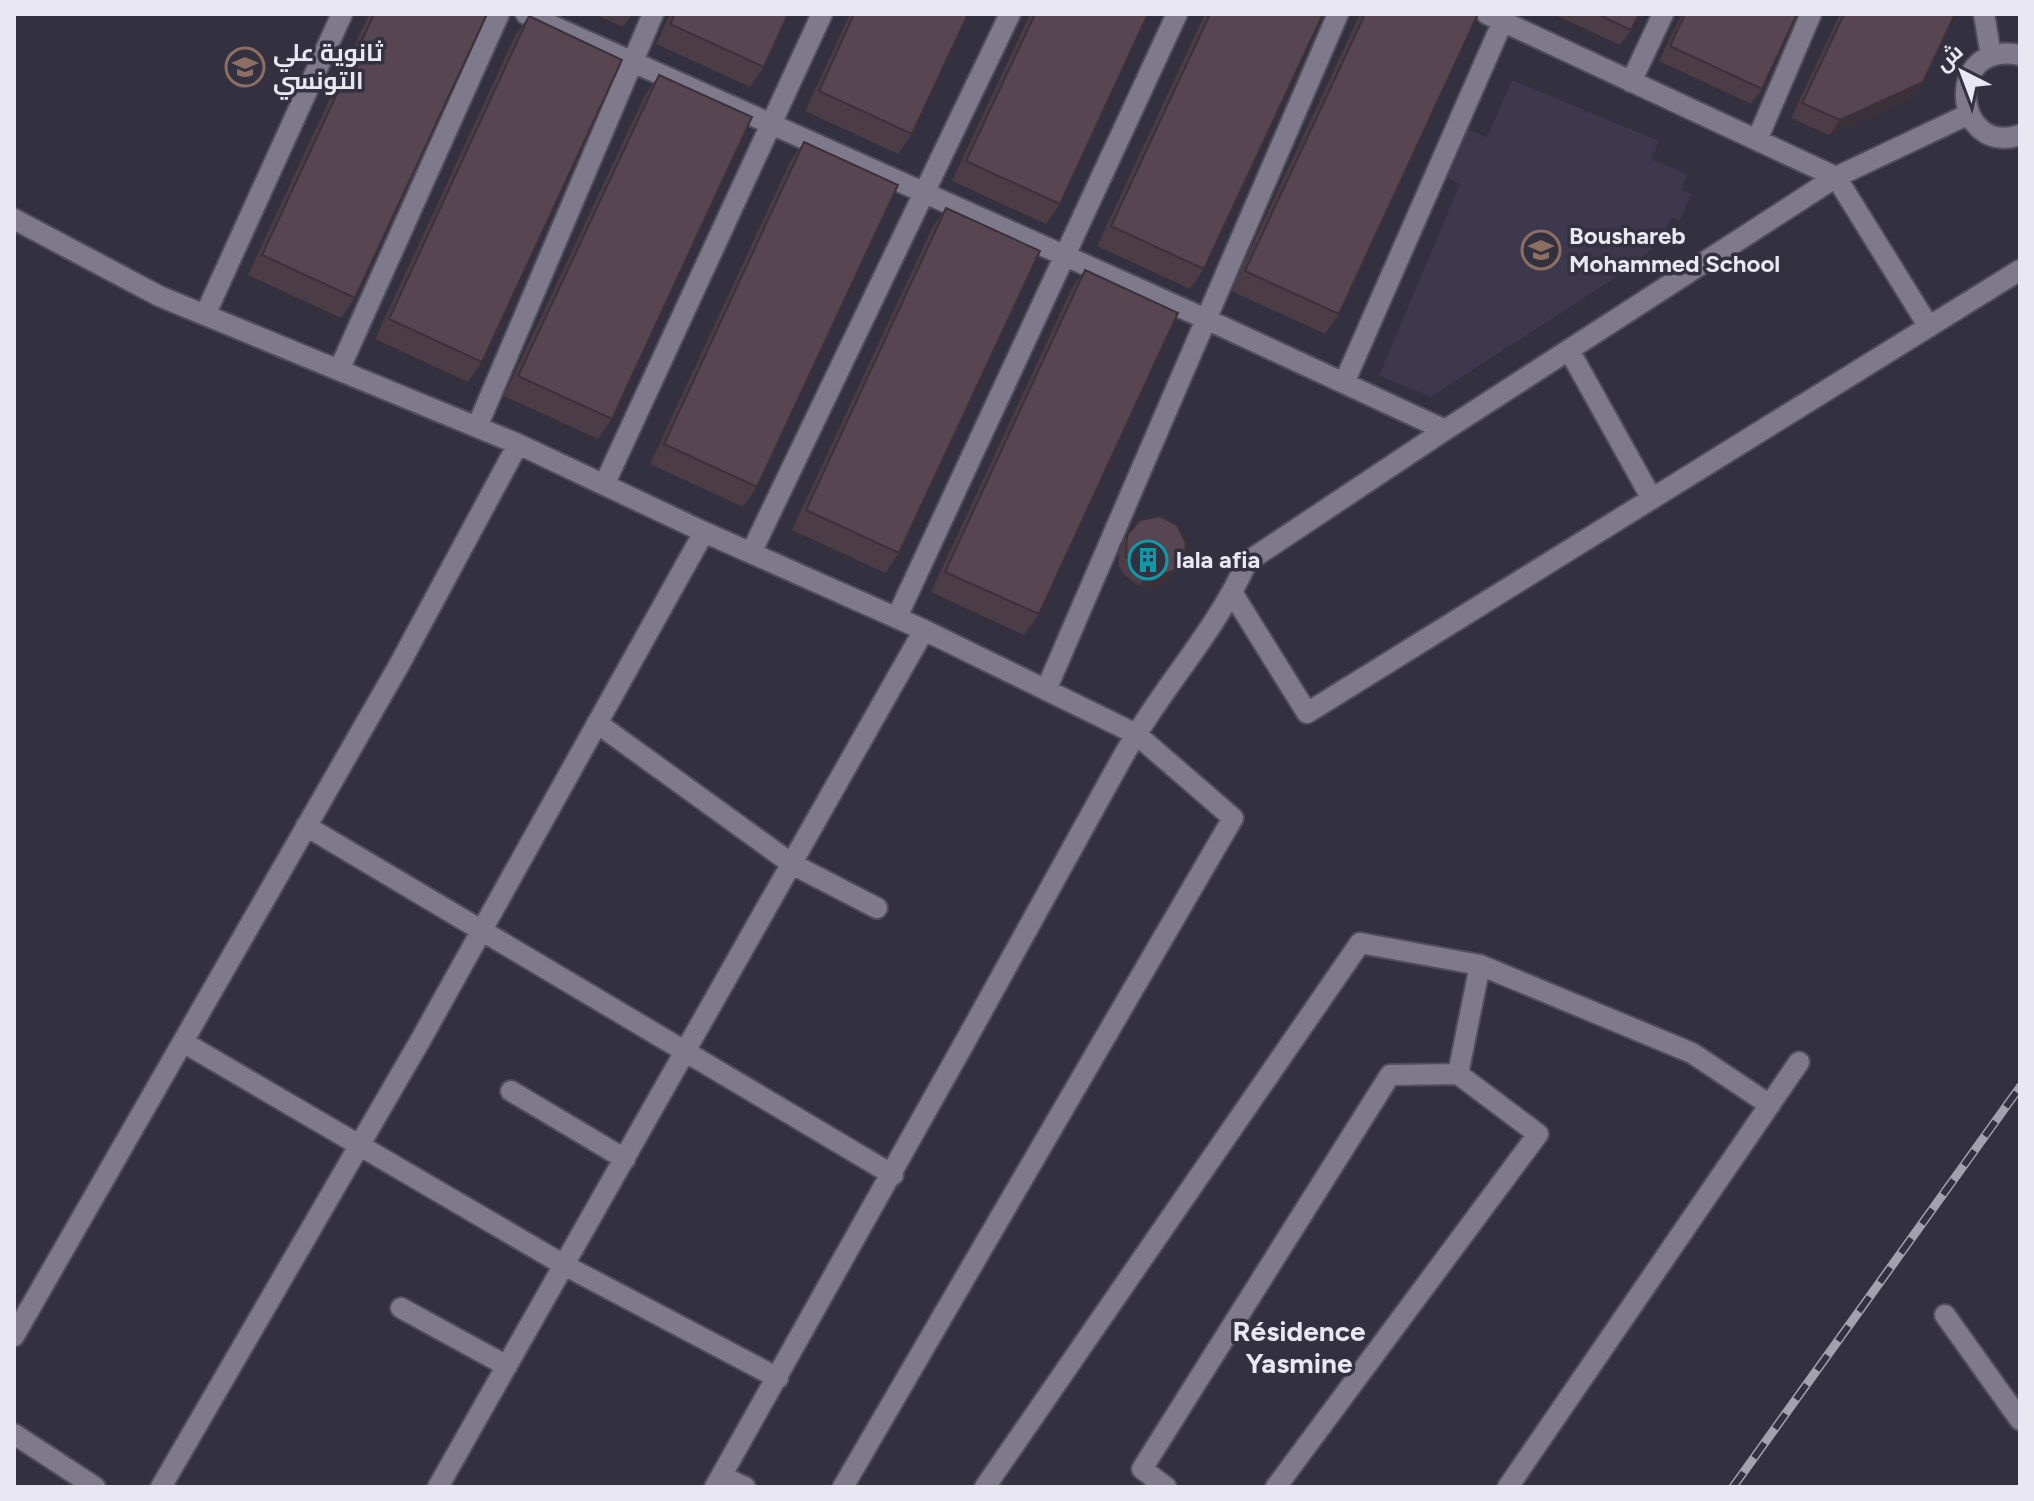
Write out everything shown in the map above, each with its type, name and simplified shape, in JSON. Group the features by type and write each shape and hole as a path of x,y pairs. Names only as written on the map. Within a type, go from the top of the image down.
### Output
{"street":[{"path":"205,315 342,14"},
{"path":"339,370 499,14"},
{"path":"526,14 1206,319 1445,430"},
{"path":"477,427 653,14"},
{"path":"604,485 822,14"},
{"path":"751,553 1010,14"},
{"path":"897,617 1177,14"},
{"path":"1046,690 1338,14"},
{"path":"1631,82 1663,14"},
{"path":"1757,140 1811,14"},
{"path":"1984,14 1991,56"},
{"path":"1344,383 1498,16 1836,177 1929,327"},
{"path":"2020,55 2004,53 1991,56 1979,63 1965,87 1965,101 1976,125 2001,138 2020,135"},
{"path":"745,1487 718,1481 893,1175 1136,734 1233,594 1247,562 1836,177 1969,114"},
{"path":"14,219 146,289 518,444 704,532 897,617 1136,734 1233,818 843,1487"},
{"path":"1233,594 1307,713 2020,270"},
{"path":"1569,350 1652,499"},
{"path":"14,1336 398,667 518,444"},
{"path":"161,1487 359,1147 704,532"},
{"path":"438,1487 924,630"},
{"path":"597,723 792,864 877,908"},
{"path":"306,826 893,1175"},
{"path":"985,1487 1360,943 1480,965 1692,1053 1770,1105"},
{"path":"1458,1074 1480,965"},
{"path":"183,1042 564,1265 778,1378"},
{"path":"1508,1487 1799,1062"},
{"path":"1166,1487 1142,1469 1390,1075 1458,1074 1538,1134 1276,1487"},
{"path":"511,1091 625,1159"},
{"path":"401,1308 507,1366"},
{"path":"1945,1315 2020,1420"},
{"path":"14,1434 95,1487"}],"shaded area":[{"name":"Boushareb Mohammed School","path":"1512,80 1659,141 1651,159 1687,174 1681,190 1691,194 1680,221 1671,217 1662,238 1639,262 1431,397 1379,376 1460,184 1447,177 1467,129 1487,137"}],"building":[{"path":"374,14 487,14 355,298 262,255"},
{"path":"675,14 788,14 764,67 670,24"},
{"path":"854,14 968,14 912,134 819,91"},
{"path":"1035,14 1148,14 1060,204 966,161"},
{"path":"1210,14 1323,14 1204,269 1111,226"},
{"path":"1365,14 1478,14 1339,314 1245,271"},
{"path":"1597,14 1639,14 1631,30"},
{"path":"1685,14 1797,14 1762,89 1670,46"},
{"path":"1844,14 1955,14 1923,82 1840,120 1802,103"},
{"path":"529,16 622,60 482,362 389,319"},
{"path":"659,75 752,117 612,419 518,376"},
{"path":"804,142 898,185 757,487 664,444"},
{"path":"946,208 1040,251 899,553 806,510"},
{"path":"1085,270 1178,313 1039,614 945,572"},
{"name":"lala afia","path":"1160,516 1177,525 1186,543 1185,553 1175,570 1156,577 1147,576 1126,556 1127,535 1140,520"}],"railway":[{"path":"1733,1487 2020,1087"}],"place":[{"name":"ثانوية علي التونسي","path":"245,67"},
{"name":"Boushareb Mohammed School","path":"1541,250"},
{"name":"lala afia","path":"1148,560"}],"district":[{"name":"Résidence Yasmine","path":"1299,1347"}]}
